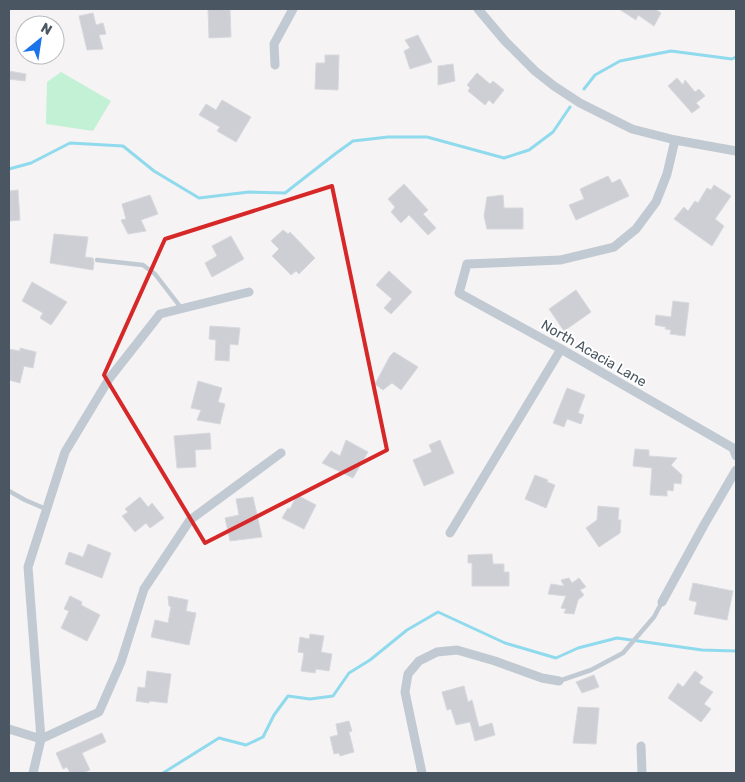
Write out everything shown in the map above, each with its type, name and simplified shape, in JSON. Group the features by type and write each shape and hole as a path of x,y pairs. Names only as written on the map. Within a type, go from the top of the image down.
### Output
{"street":[{"path":"275,65 274,44 293,9"},
{"path":"478,9 505,41 535,71 580,104 632,129 675,140 736,151"},
{"name":"North Acacia Lane","path":"675,140 667,174 656,202 636,228 614,247 560,260 467,264 459,293 733,448 736,456"},
{"path":"33,773 41,739 28,567 65,452 107,381 160,314 249,292"},
{"path":"450,533 561,350"},
{"path":"9,729 41,739 99,712 121,662 144,589 190,520 281,452"},
{"path":"662,602 736,470"},
{"path":"422,773 405,692 408,674 419,661 437,652 457,650 542,678 559,681"},
{"path":"641,746 642,773"}],"lane":[{"path":"97,260 143,265 155,274 182,308"},
{"path":"9,491 46,509"},
{"path":"559,681 591,670 623,653 654,617 662,602"}],"highlighted area":[{"path":"332,186 387,450 205,543 104,375 165,239"}],"green space":[{"path":"61,72 111,101 93,131 46,124 47,82"}],"building":[{"path":"208,9 230,9 231,37 209,38"},
{"path":"619,9 655,9 661,13 654,26 638,15 636,20"},
{"path":"93,13 96,25 103,23 106,34 99,35 103,49 87,50 79,16"},
{"path":"418,35 432,62 410,69 404,51 410,48 405,40"},
{"path":"325,55 339,55 338,90 315,89 316,63 325,63"},
{"path":"453,64 455,81 438,85 438,66"},
{"path":"9,71 26,74 25,81 9,79"},
{"path":"477,73 490,84 493,81 504,90 493,104 489,100 485,105 468,91 470,88 467,85"},
{"path":"677,78 683,85 685,80 695,92 699,89 705,96 696,103 700,107 692,113 668,86"},
{"path":"222,100 251,117 236,142 217,131 220,127 199,115 206,104 216,110"},
{"path":"608,176 612,183 620,179 629,196 576,220 569,205 584,199 580,189"},
{"path":"404,184 428,210 423,214 436,228 428,235 409,215 401,223 391,212 395,207 388,199"},
{"path":"714,185 731,196 715,219 724,226 712,246 674,219 684,207 688,211 695,201 698,203 707,188 711,190"},
{"path":"18,190 20,220 9,221 9,191"},
{"path":"150,195 158,214 141,220 146,231 128,234 121,220 126,219 122,204"},
{"path":"503,195 504,208 523,208 523,229 487,229 484,216 487,197"},
{"path":"283,230 288,234 290,232 315,258 299,274 296,271 291,275 272,256 279,249 271,241"},
{"path":"54,234 88,237 85,257 93,258 93,270 50,263"},
{"path":"231,236 244,259 212,277 205,263 217,256 212,246"},
{"path":"389,271 412,292 391,314 384,308 392,299 376,285"},
{"path":"32,282 67,302 51,325 40,318 43,313 22,301"},
{"path":"576,290 591,312 564,331 549,309"},
{"path":"673,301 689,303 685,336 670,334 671,330 665,329 666,327 655,325 656,315 671,317"},
{"path":"210,326 240,328 238,345 230,344 229,361 215,360 216,340 209,339"},
{"path":"20,348 36,352 33,368 24,366 20,383 9,380 9,349 20,351"},
{"path":"394,352 418,367 401,390 392,383 383,390 375,384"},
{"path":"198,381 222,388 218,402 225,404 220,424 197,420 201,410 191,408"},
{"path":"567,388 585,395 578,413 584,415 581,424 567,419 564,427 553,423"},
{"path":"210,433 211,449 195,450 196,467 177,468 174,436"},
{"path":"346,440 368,452 353,478 322,463 331,451 340,456"},
{"path":"440,440 454,473 424,486 413,460 432,452 429,445"},
{"path":"635,449 649,450 649,456 677,458 671,465 682,475 681,484 674,483 673,491 667,490 667,496 650,495 652,468 633,466"},
{"path":"535,475 555,485 546,508 525,499"},
{"path":"297,495 316,505 304,529 282,518 288,508 290,509"},
{"path":"140,497 148,507 152,503 164,518 150,528 146,523 135,532 122,516 128,512 125,509"},
{"path":"253,497 262,537 230,541 225,518 239,515 236,499"},
{"path":"598,506 619,508 618,520 621,520 620,533 599,547 586,528 597,520"},
{"path":"88,544 111,553 102,578 65,564 69,552 83,557"},
{"path":"492,554 493,564 504,564 504,572 509,572 509,586 472,586 472,563 468,563 468,555"},
{"path":"569,578 572,583 579,578 586,587 580,590 584,595 578,600 574,614 564,613 566,609 561,608 566,596 548,594 551,584 564,586 561,580"},
{"path":"693,583 733,591 727,620 694,614 697,602 689,600"},
{"path":"70,596 82,602 81,605 100,615 87,641 61,628 69,611 64,609"},
{"path":"168,596 188,600 186,611 196,613 189,645 151,637 155,620 168,623 171,607 169,606"},
{"path":"310,634 324,636 321,652 332,654 329,671 316,669 315,673 301,671 304,653 298,652 300,637 309,639"},
{"path":"147,671 171,674 167,703 136,701 138,687 145,688"},
{"path":"695,671 703,677 699,683 713,692 704,704 711,709 701,722 668,698 678,683 683,687"},
{"path":"594,675 599,687 582,693 576,682"},
{"path":"464,686 468,702 472,700 479,727 492,723 495,735 475,741 470,722 456,725 451,709 447,710 442,692"},
{"path":"578,707 599,708 596,744 573,743"},
{"path":"349,721 352,731 349,732 354,752 340,756 339,753 334,754 330,737 338,735 336,724"},
{"path":"102,733 106,742 82,753 90,770 83,773 70,773 67,767 63,769 56,753"}],"waterway":[{"path":"584,89 595,75 620,61 671,51 732,59 736,57"},
{"path":"9,169 31,163 70,143 123,146 154,171 199,198 249,192 285,193 353,141 388,137 427,137 504,158 529,150 553,132 570,107"},
{"path":"163,773 219,738 246,745 263,737 274,715 288,696 310,699 333,696 349,673 370,660 407,630 438,612 505,643 556,658 578,648 617,638 702,650 736,651"}]}
